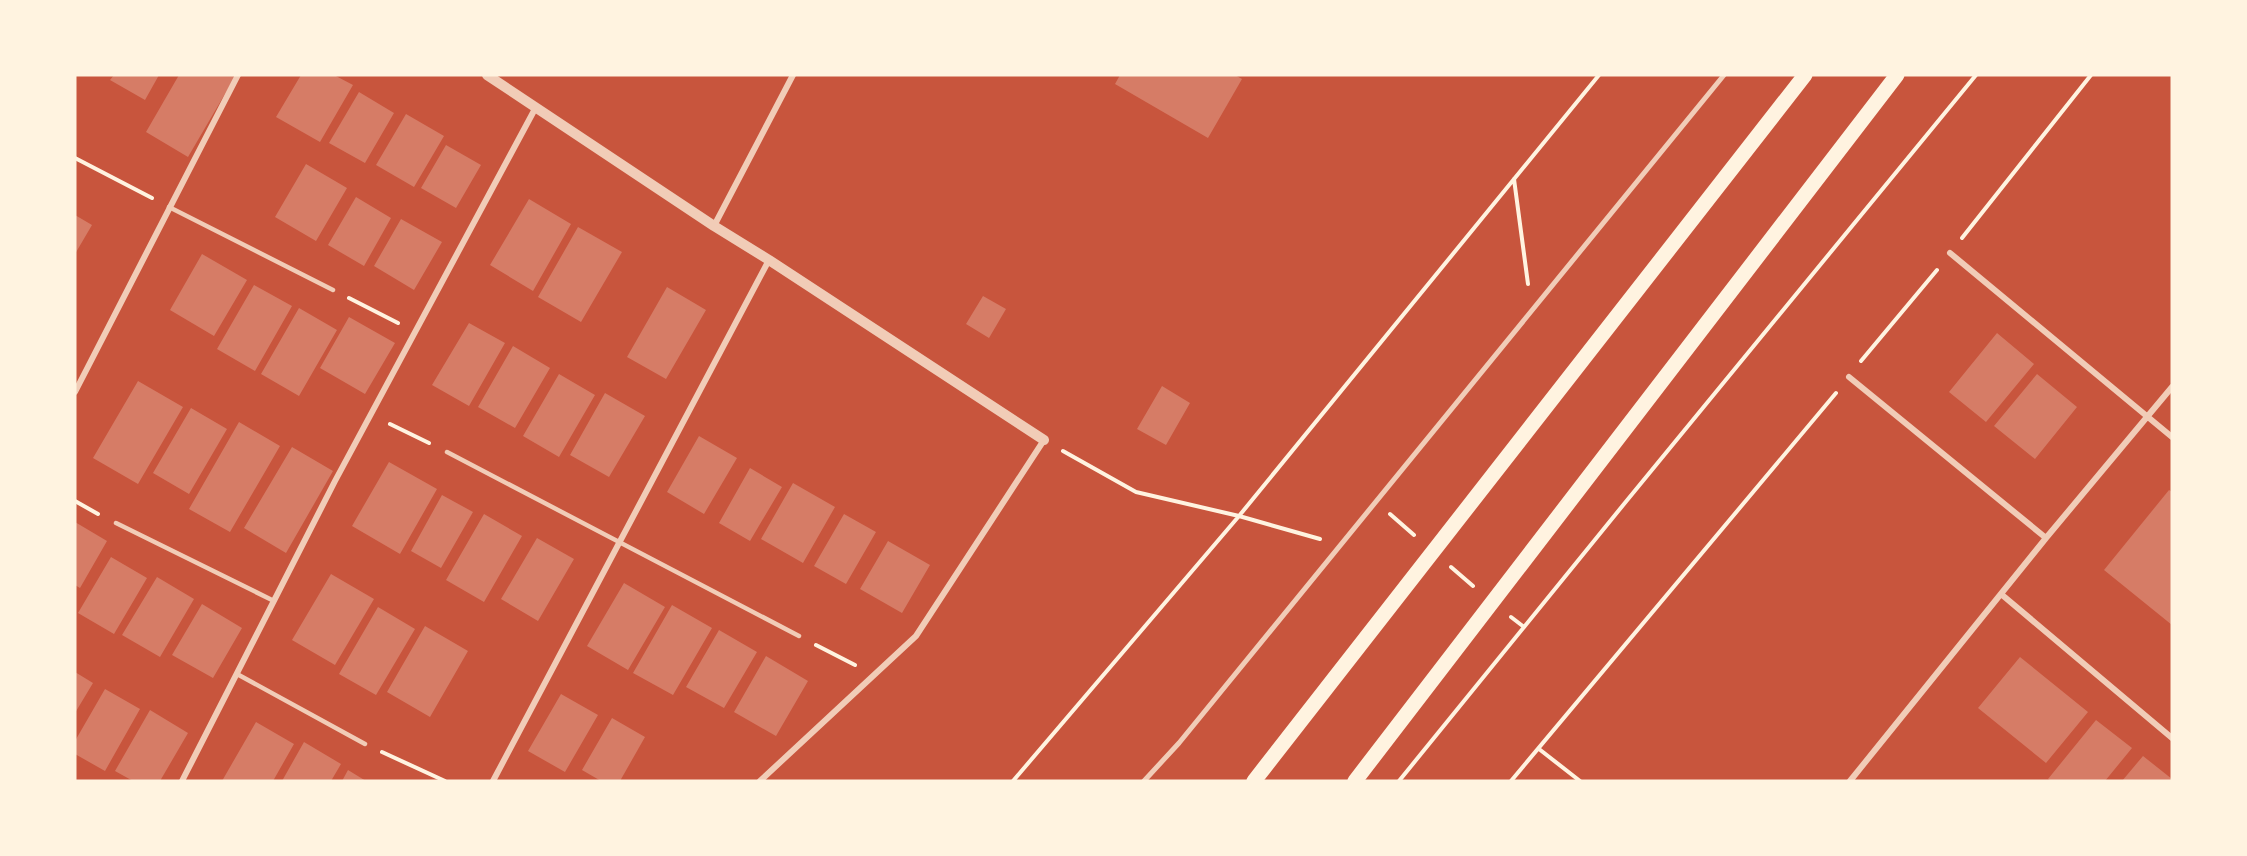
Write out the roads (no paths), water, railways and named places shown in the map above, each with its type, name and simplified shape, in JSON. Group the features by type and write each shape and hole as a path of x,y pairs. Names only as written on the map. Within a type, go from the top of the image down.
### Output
{"main road":[{"path":"1254,781 1805,75"},
{"path":"1355,781 1897,75"}],"street":[{"path":"75,392 238,75"},
{"path":"487,75 714,226 1044,440 916,636 760,781"},
{"path":"714,226 793,75"},
{"path":"1144,781 1179,744 1724,75"},
{"path":"182,781 335,481 536,107"},
{"path":"1950,253 2172,437"},
{"path":"493,781 769,260"},
{"path":"1849,376 2046,538"},
{"path":"1850,781 2046,538 2172,387"},
{"path":"2001,594 2172,738"}],"lane":[{"path":"170,207 333,290"},
{"path":"447,452 799,636"},
{"path":"116,523 274,601"},
{"path":"237,674 365,744"}]}
